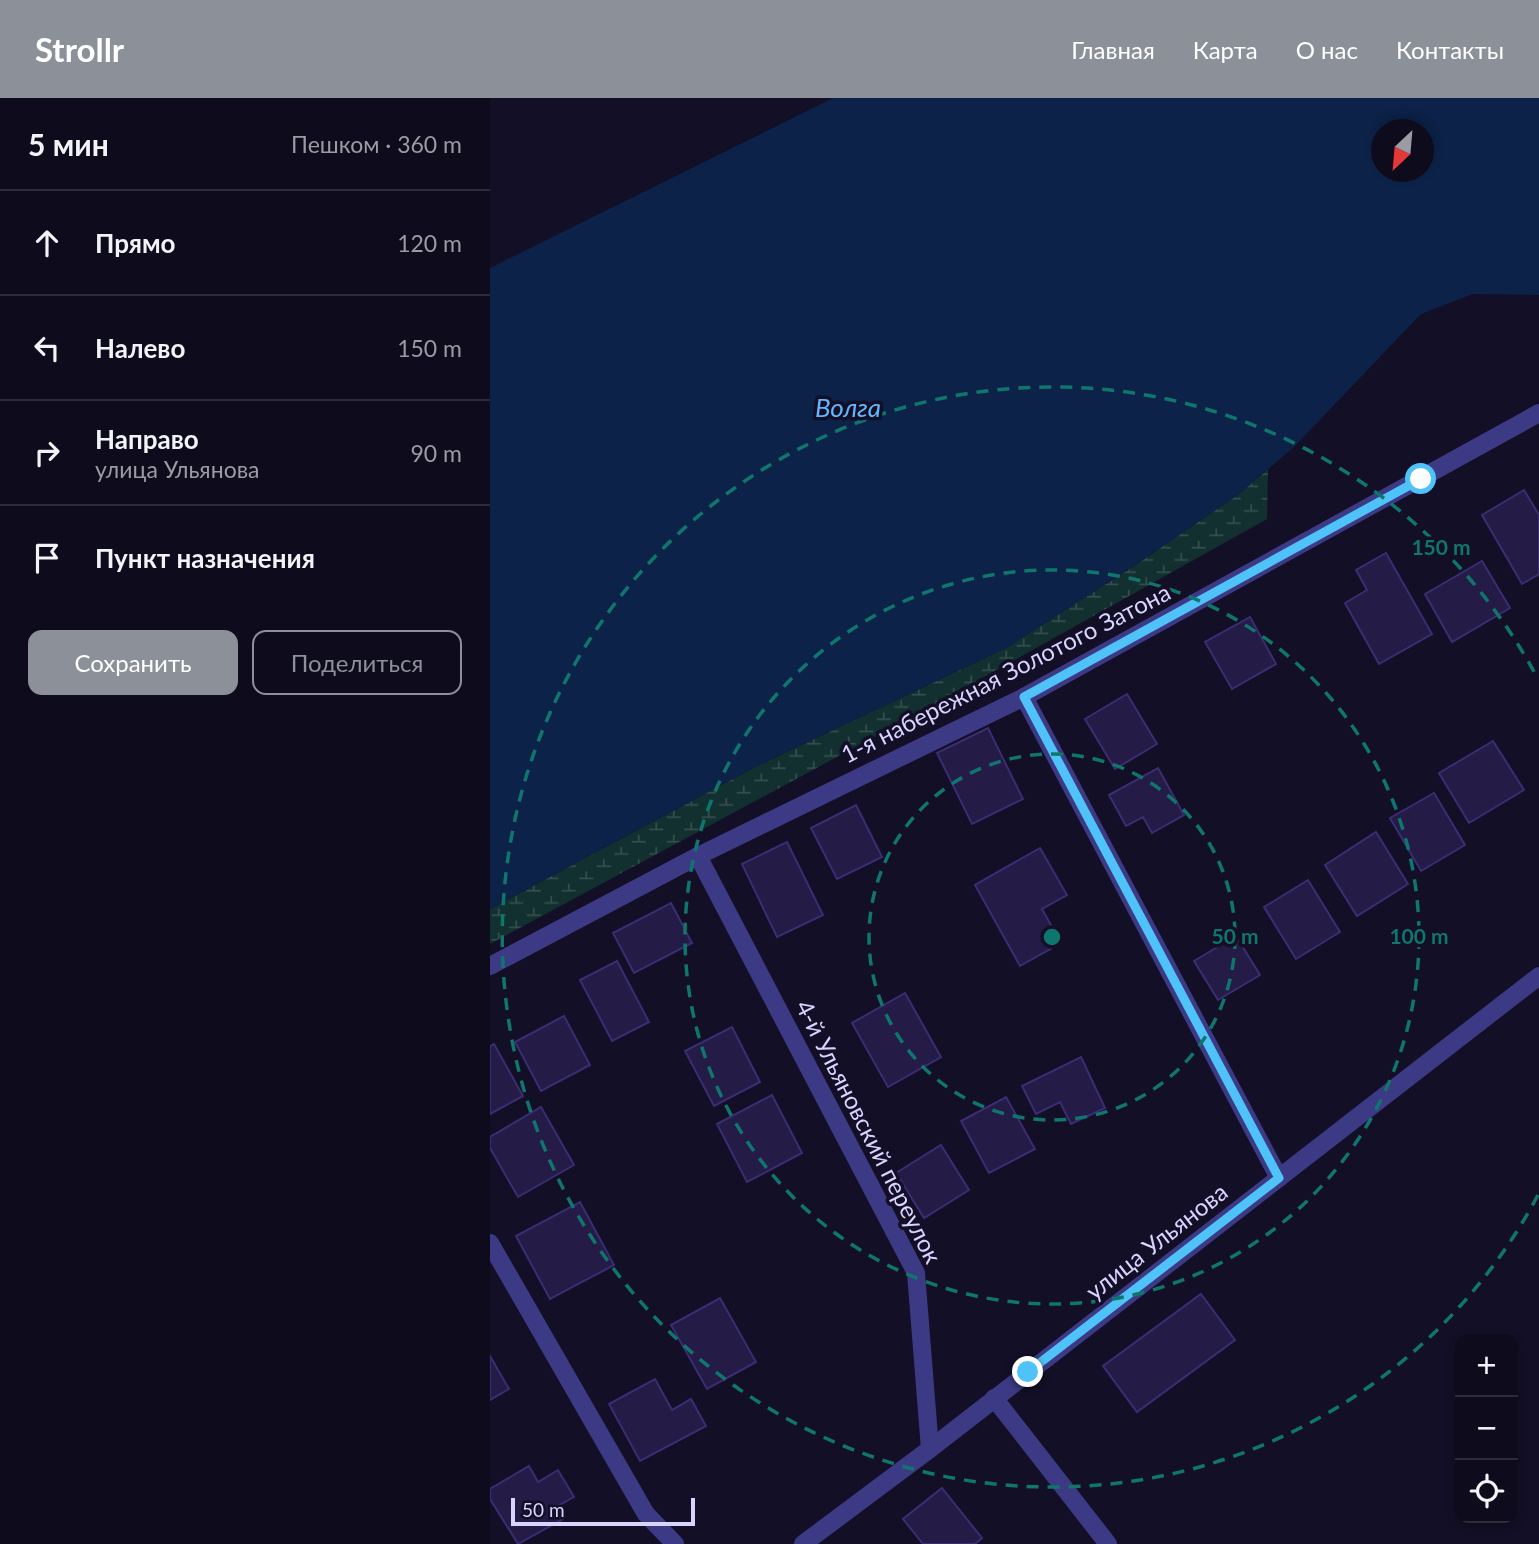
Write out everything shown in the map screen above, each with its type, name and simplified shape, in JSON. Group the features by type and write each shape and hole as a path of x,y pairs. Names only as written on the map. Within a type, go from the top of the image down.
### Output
{"street":[{"name":"1-я набережная Золотого Затона","path":"490,966 698,856 1024,697 1539,412"},
{"path":"1024,697 1279,1178"},
{"name":"4-й Ульяновский переулок","path":"698,856 916,1273 930,1449"},
{"name":"улица Ульянова","path":"803,1544 930,1449 1539,976"},
{"path":"490,1242 646,1514 675,1544"},
{"path":"994,1398 1108,1544"}],"green space":[{"path":"1268,469 1267,519 952,695 490,944 490,909 757,766 1006,648 1131,568 1239,494"}],"water":[{"name":"Волга","path":"833,98 1539,98 1539,295 1473,294 1421,314 1294,447 1239,494 1131,568 1006,648 757,766 490,909 490,268"}],"building":[{"path":"1524,490 1539,515 1539,574 1522,584 1482,515"},
{"path":"1386,553 1432,634 1379,664 1345,603 1367,590 1356,570"},
{"path":"1482,561 1510,608 1452,642 1425,594"},
{"path":"1250,617 1276,664 1232,689 1205,642"},
{"path":"1127,694 1157,744 1115,769 1085,719"},
{"path":"988,728 1023,799 972,824 937,753"},
{"path":"1493,741 1524,790 1469,823 1439,773"},
{"path":"1158,768 1184,815 1152,833 1143,817 1126,826 1109,795"},
{"path":"1434,793 1465,845 1421,871 1390,818"},
{"path":"856,805 882,857 837,879 811,828"},
{"path":"1376,832 1408,884 1357,916 1325,865"},
{"path":"787,842 823,915 777,937 742,864"},
{"path":"1040,848 1067,895 1042,909 1061,943 1020,966 975,885"},
{"path":"1308,880 1340,932 1296,959 1264,907"},
{"path":"671,903 692,943 634,973 613,933"},
{"path":"1236,936 1260,975 1218,1000 1194,961"},
{"path":"617,961 649,1022 612,1041 580,980"},
{"path":"905,993 941,1057 888,1087 852,1023"},
{"path":"564,1016 590,1065 541,1091 515,1042"},
{"path":"732,1027 760,1082 714,1106 685,1051"},
{"path":"494,1044 523,1096 490,1114 490,1046"},
{"path":"1081,1057 1105,1108 1071,1124 1060,1102 1036,1114 1022,1086"},
{"path":"772,1095 802,1153 747,1182 717,1124"},
{"path":"1006,1097 1035,1149 989,1173 961,1121"},
{"path":"541,1107 574,1165 518,1197 490,1148 490,1137"},
{"path":"941,1145 969,1190 924,1218 896,1173"},
{"path":"580,1202 614,1265 550,1299 516,1236"},
{"path":"1201,1294 1235,1340 1137,1412 1103,1366"},
{"path":"720,1298 756,1362 707,1389 671,1325"},
{"path":"490,1356 509,1389 490,1400"},
{"path":"655,1379 672,1410 691,1399 706,1426 640,1461 609,1404"},
{"path":"529,1466 538,1482 558,1470 574,1497 556,1507 563,1519 518,1544 490,1499 490,1489"},
{"path":"942,1488 982,1538 975,1544 923,1544 903,1519"}],"route":[{"path":"1028,1372 1279,1178 1024,697 1421,479"}]}
